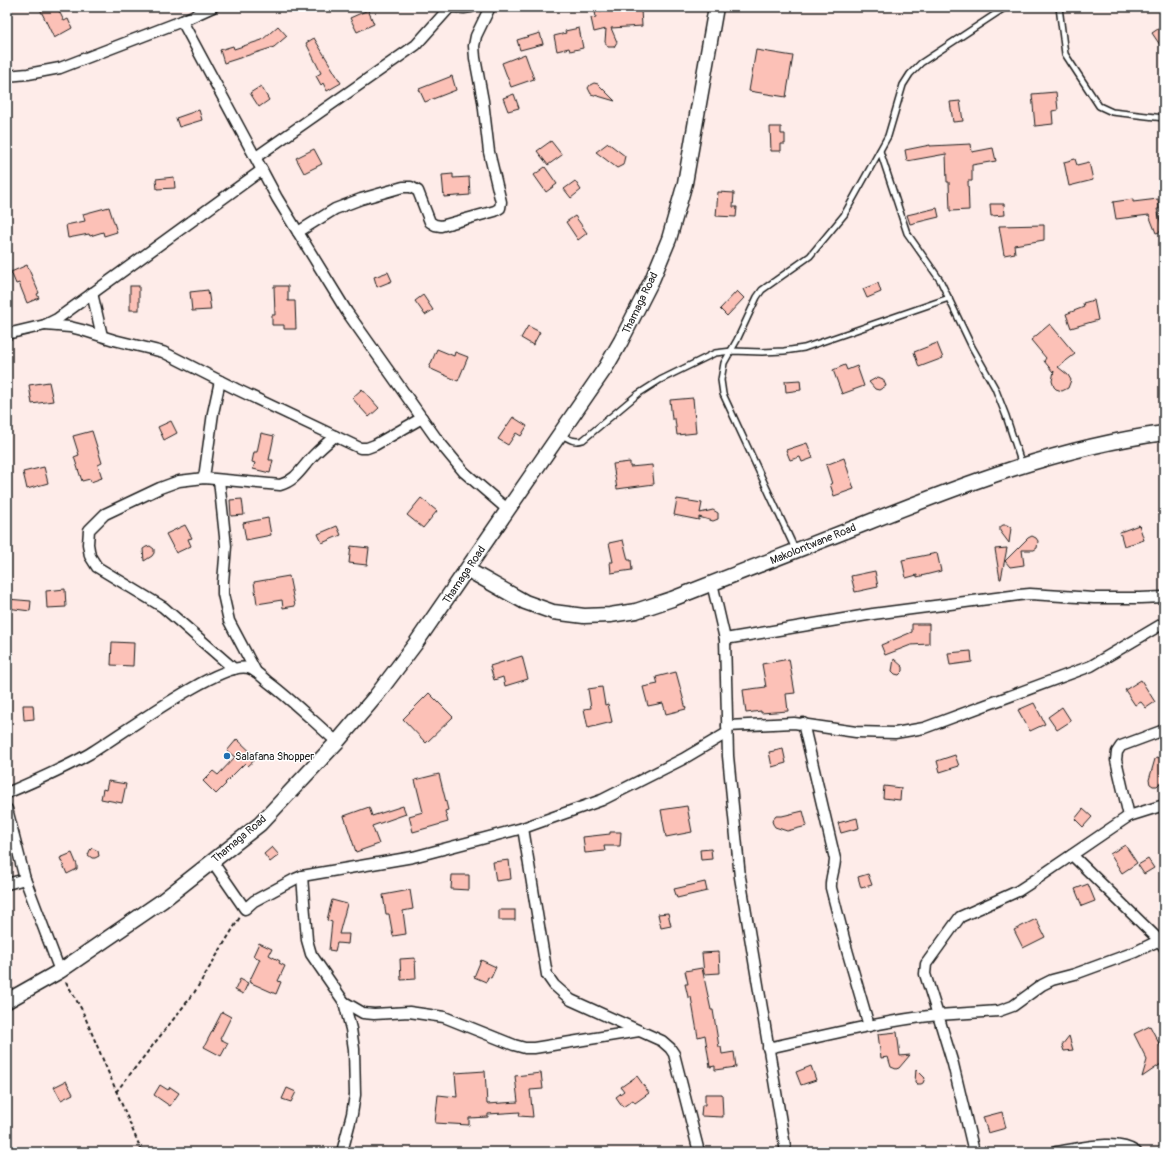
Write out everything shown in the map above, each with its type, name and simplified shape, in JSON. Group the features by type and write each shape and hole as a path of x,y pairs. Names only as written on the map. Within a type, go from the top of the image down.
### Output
{"main road":[{"name":"Thamaga Road","path":"7,1001 60,971 162,901 260,824 337,742 376,696 468,570 507,509 606,366 621,341 652,280 669,240 685,183 716,7"},
{"name":"Makolontwane Road","path":"468,570 525,602 553,612 584,616 610,615 636,611 672,599 938,494 1047,457 1097,445 1164,432"}],"street":[{"path":"7,76 60,68 182,21 212,7"},
{"path":"256,158 416,44 450,7 471,7"},
{"path":"298,232 335,209 361,199 404,187 411,187 418,191 430,222 435,225 441,226 495,211 500,208 501,202 490,152 484,101 474,46 476,36 490,7"},
{"path":"182,21 262,170 347,312 422,418 464,472 507,509"},
{"path":"7,334 45,325 57,319 262,170"},
{"path":"92,293 102,336"},
{"path":"45,325 70,327 163,352 360,448 367,448 375,445 422,418"},
{"path":"204,478 213,413 220,381"},
{"path":"234,669 163,607 97,567 90,556 88,544 89,530 105,514 160,488 179,481 204,478 280,484 288,483 295,478 320,449 335,436"},
{"path":"219,480 226,546 223,582 224,600 229,621 256,672"},
{"path":"712,583 725,639 728,756 740,877 786,1152"},
{"path":"725,639 873,614 1019,595 1030,594 1140,598 1164,597"},
{"path":"212,862 245,909 254,901 302,876 413,857 523,828 602,800 683,759 727,729 803,723 856,732 895,733 924,728 1092,666 1164,623"},
{"path":"7,793 89,754 198,684 234,669 243,668 256,672 277,688 337,742"},
{"path":"803,723 835,859 835,867 830,882 831,888 869,1026"},
{"path":"1129,816 1116,760 1117,752 1121,746 1164,730"},
{"path":"974,1152 953,1064 925,974 926,964 960,917 1018,890 1129,816 1164,805"},
{"path":"7,809 25,880 60,971"},
{"path":"523,828 547,975 554,985 571,1000 662,1041 670,1048 674,1054 699,1152"},
{"path":"768,1048 869,1026 916,1018 999,1011 1013,1006 1042,985 1052,980 1075,974 1162,942 1072,855"},
{"path":"302,876 306,940 308,948 344,1002 351,1029 354,1049 355,1096 342,1152"},
{"path":"7,884 25,880"},
{"path":"344,1002 363,1013 374,1014 409,1012 444,1017 525,1048 534,1048 639,1031"},
{"path":"1056,1152 1118,1145 1136,1152"}],"lane":[{"path":"795,551 723,394 721,380 724,363 732,351 757,297 762,290 800,263 814,250 844,215 888,136 903,85 910,74 921,63 1006,7"},
{"path":"1059,7 1065,54 1098,106 1112,112 1164,118"},
{"path":"880,151 907,233 927,259 940,280 972,347 995,388 1006,416 1022,466"},
{"path":"560,433 572,441 577,442 583,440 638,394 660,380 715,353 732,351 784,351 804,348 949,298"}],"path":[{"path":"116,1092 194,992 245,909"},
{"path":"60,971 82,1010 142,1152"}],"building":[{"path":"39,7 57,7 64,21 68,19 72,28 54,38"},
{"path":"634,7 634,10 641,10 642,26 611,28 617,42 614,47 608,47 605,42 606,29 594,32 591,18 596,17 595,12 615,8"},
{"path":"368,10 374,24 357,32 350,18"},
{"path":"1164,25 1164,51 1152,33"},
{"path":"278,26 287,36 274,47 224,63 220,50 233,46 234,49 262,40"},
{"path":"579,28 583,48 570,51 569,48 557,51 554,36 566,33 565,31"},
{"path":"540,33 543,44 520,50 517,40"},
{"path":"314,38 341,83 327,91 323,83 321,85 316,76 321,73 306,43"},
{"path":"756,50 793,56 786,97 749,91"},
{"path":"525,54 534,79 511,87 502,63"},
{"path":"452,76 456,90 425,102 419,89"},
{"path":"594,83 598,84 615,101 591,94 588,88"},
{"path":"261,86 269,100 259,107 250,93"},
{"path":"1056,92 1058,110 1052,111 1053,124 1035,126 1032,94"},
{"path":"514,94 519,108 508,111 503,98"},
{"path":"960,101 963,121 953,122 950,102"},
{"path":"199,110 202,120 179,127 176,118"},
{"path":"770,127 781,127 781,134 785,134 785,144 781,144 781,151 771,151"},
{"path":"551,141 562,155 548,165 537,151"},
{"path":"608,143 625,156 623,165 617,168 596,152"},
{"path":"971,144 972,152 993,148 996,161 972,165 972,181 968,181 969,210 950,211 946,154 907,161 905,150 930,145"},
{"path":"314,149 322,164 304,173 296,158"},
{"path":"1075,159 1077,165 1089,162 1093,180 1069,186 1064,162"},
{"path":"545,167 557,184 546,192 534,175"},
{"path":"453,174 453,178 469,177 470,195 444,197 442,175"},
{"path":"174,177 175,188 157,189 156,179"},
{"path":"575,181 581,190 571,198 564,189"},
{"path":"718,192 734,193 733,207 737,207 736,217 716,216"},
{"path":"1133,199 1133,202 1158,199 1159,209 1157,209 1163,231 1156,233 1149,215 1116,219 1113,202"},
{"path":"990,204 1004,204 1005,215 991,216"},
{"path":"109,207 117,232 104,236 103,232 90,236 89,234 68,238 66,225 85,221 83,214"},
{"path":"937,208 939,217 910,224 907,215"},
{"path":"575,216 587,233 578,240 566,222"},
{"path":"1044,225 1044,240 1014,245 1015,253 1004,255 999,226"},
{"path":"27,265 39,293 37,294 39,298 27,303 19,283 16,284 11,272"},
{"path":"388,272 392,281 377,287 374,277"},
{"path":"878,283 881,292 867,298 863,289"},
{"path":"130,286 139,286 139,310 130,310"},
{"path":"274,286 288,286 288,301 295,301 296,329 284,329 284,325 272,325 272,315 275,315"},
{"path":"208,290 211,310 192,311 190,292"},
{"path":"737,291 744,298 727,316 720,309"},
{"path":"423,295 433,310 425,315 415,301"},
{"path":"1094,300 1098,320 1071,328 1066,314 1084,307 1083,303"},
{"path":"1050,324 1075,354 1058,367 1068,375 1071,380 1068,388 1062,391 1054,387 1052,381 1054,371 1053,372 1044,361 1046,358 1031,340"},
{"path":"528,326 540,332 533,345 521,338"},
{"path":"937,343 943,358 919,367 914,352"},
{"path":"437,349 454,356 455,352 468,357 458,381 429,368"},
{"path":"845,365 847,370 857,366 864,386 842,394 833,370"},
{"path":"878,377 883,379 886,386 879,390 875,389 869,382"},
{"path":"800,380 801,390 786,392 785,381"},
{"path":"49,382 53,401 32,404 29,385"},
{"path":"362,389 379,408 369,417 352,398"},
{"path":"693,398 696,433 677,435 675,419 672,419 670,400"},
{"path":"513,417 527,426 521,436 516,433 508,445 498,439"},
{"path":"171,421 177,433 164,440 158,427"},
{"path":"92,431 102,463 98,465 102,478 91,482 90,479 82,481 74,457 79,455 73,436"},
{"path":"261,433 274,436 269,460 273,460 270,473 253,469 255,463 252,462 254,452 257,452"},
{"path":"807,443 813,458 802,462 800,457 790,460 786,450"},
{"path":"844,458 854,489 834,496 826,465"},
{"path":"630,462 630,467 652,465 654,484 617,489 613,464"},
{"path":"44,467 48,483 27,489 23,472"},
{"path":"421,498 437,511 423,528 407,515"},
{"path":"242,499 244,515 231,516 230,500"},
{"path":"677,499 702,503 700,513 713,510 718,513 718,519 713,521 699,517 699,520 674,515"},
{"path":"268,518 271,535 246,540 243,523"},
{"path":"185,525 192,538 188,539 191,546 176,553 166,534"},
{"path":"1007,525 1011,528 1009,543 1000,531 1000,527"},
{"path":"1139,525 1144,540 1124,546 1120,532"},
{"path":"337,526 341,535 322,543 318,534"},
{"path":"1032,536 1038,541 1037,548 1034,550 1022,550 1024,565 1010,567 1005,561 1028,538"},
{"path":"623,540 628,560 631,560 632,570 611,573 610,562 613,562 609,543"},
{"path":"150,546 154,549 154,553 144,561 143,549"},
{"path":"351,546 369,548 367,565 349,563"},
{"path":"1007,548 1001,579 1000,579 995,549"},
{"path":"937,553 941,571 906,578 902,560"},
{"path":"875,571 878,587 855,592 851,576"},
{"path":"289,576 295,606 283,608 282,600 257,604 254,582"},
{"path":"65,589 66,607 47,608 46,591"},
{"path":"7,599 31,601 30,611 7,608"},
{"path":"912,624 929,624 929,644 911,645 885,655 881,645 912,632"},
{"path":"112,642 134,643 133,666 111,665"},
{"path":"971,651 972,662 950,665 948,653"},
{"path":"522,656 528,679 505,686 503,677 494,680 490,666"},
{"path":"789,659 795,693 786,694 788,711 761,713 761,711 746,713 743,690 766,687 762,664"},
{"path":"894,659 903,667 903,671 899,675 892,671"},
{"path":"676,672 686,709 666,714 663,703 648,706 643,687 658,684 656,677"},
{"path":"1141,680 1155,702 1146,708 1141,702 1135,705 1125,690"},
{"path":"602,687 605,705 608,704 612,722 588,728 584,709 591,708 588,689"},
{"path":"429,693 453,717 426,743 403,719"},
{"path":"1034,703 1045,724 1030,731 1018,710"},
{"path":"23,705 33,705 34,719 24,720"},
{"path":"1062,707 1071,721 1057,730 1048,717"},
{"path":"237,739 257,758 248,766 245,763 216,794 203,781 213,771 218,775 235,757 227,751"},
{"path":"783,749 786,763 772,767 769,752"},
{"path":"1164,754 1164,779 1157,786 1153,786 1150,784 1149,780 1155,759"},
{"path":"955,755 959,766 940,772 937,761"},
{"path":"439,774 448,810 445,811 448,822 413,832 409,816 423,812 415,780"},
{"path":"108,781 126,784 122,803 101,799 103,789 106,790"},
{"path":"884,786 901,788 900,800 883,798"},
{"path":"403,806 406,814 372,826 379,844 356,852 344,816 369,807 372,816"},
{"path":"687,806 692,832 666,837 661,810"},
{"path":"1083,809 1092,817 1083,827 1075,819"},
{"path":"803,811 807,826 787,831 775,827 773,824 772,821 776,816"},
{"path":"857,818 859,828 841,833 838,823"},
{"path":"610,832 621,832 620,846 604,846 605,851 585,853 583,837 610,834"},
{"path":"1125,845 1137,863 1122,873 1110,854"},
{"path":"272,847 279,855 270,862 264,854"},
{"path":"92,848 98,851 99,856 92,858 88,855"},
{"path":"711,849 712,859 701,860 700,850"},
{"path":"72,853 77,869 67,874 60,858"},
{"path":"1148,859 1154,868 1144,874 1138,865"},
{"path":"509,860 511,879 496,881 493,862"},
{"path":"868,874 872,885 861,888 858,877"},
{"path":"452,875 469,875 469,890 451,889"},
{"path":"705,882 707,891 677,898 674,889"},
{"path":"1088,884 1095,901 1082,906 1075,889"},
{"path":"410,890 413,909 403,911 406,934 393,936 389,914 386,914 383,895"},
{"path":"332,900 347,904 339,934 349,934 348,944 337,943 335,951 329,950 332,922 327,920"},
{"path":"499,910 515,910 515,920 499,920"},
{"path":"668,913 671,926 661,928 658,914"},
{"path":"1036,919 1045,937 1023,948 1014,930"},
{"path":"259,943 272,949 269,955 280,961 279,963 285,966 278,981 281,982 276,994 249,982 260,959 253,956"},
{"path":"719,952 720,973 704,974 702,953"},
{"path":"415,958 416,979 401,980 400,959"},
{"path":"481,960 496,967 491,978 488,977 486,982 474,977"},
{"path":"702,968 711,1010 713,1010 719,1047 721,1047 722,1054 734,1052 736,1067 715,1070 715,1066 710,1067 705,1035 698,1037 691,997 688,997 685,984 688,984 685,971"},
{"path":"240,979 248,983 243,994 235,990"},
{"path":"222,1012 231,1017 220,1039 228,1043 221,1056 204,1047"},
{"path":"1150,1026 1164,1053 1164,1062 1142,1077 1147,1060 1134,1034"},
{"path":"897,1032 900,1056 910,1055 899,1068 896,1069 891,1067 888,1057 881,1058 878,1034"},
{"path":"1069,1036 1073,1050 1064,1051 1062,1045"},
{"path":"811,1066 816,1080 801,1085 796,1072"},
{"path":"916,1069 925,1078 921,1084 917,1084 915,1082"},
{"path":"485,1071 487,1104 518,1102 515,1076 541,1073 543,1089 530,1090 533,1117 519,1116 520,1112 488,1114 488,1117 469,1118 469,1125 435,1123 438,1095 457,1097 455,1073"},
{"path":"637,1076 649,1093 635,1103 633,1100 623,1107 616,1097 624,1091 621,1087"},
{"path":"66,1081 73,1094 61,1100 54,1087"},
{"path":"160,1085 168,1090 170,1087 179,1093 170,1106 154,1095"},
{"path":"287,1088 296,1092 291,1102 282,1099"},
{"path":"705,1094 722,1094 723,1117 701,1116 702,1105 705,1105"},
{"path":"1002,1112 1006,1128 988,1133 983,1117"}],"place":[{"name":"Salafana Shopper","path":"227,756"}]}
